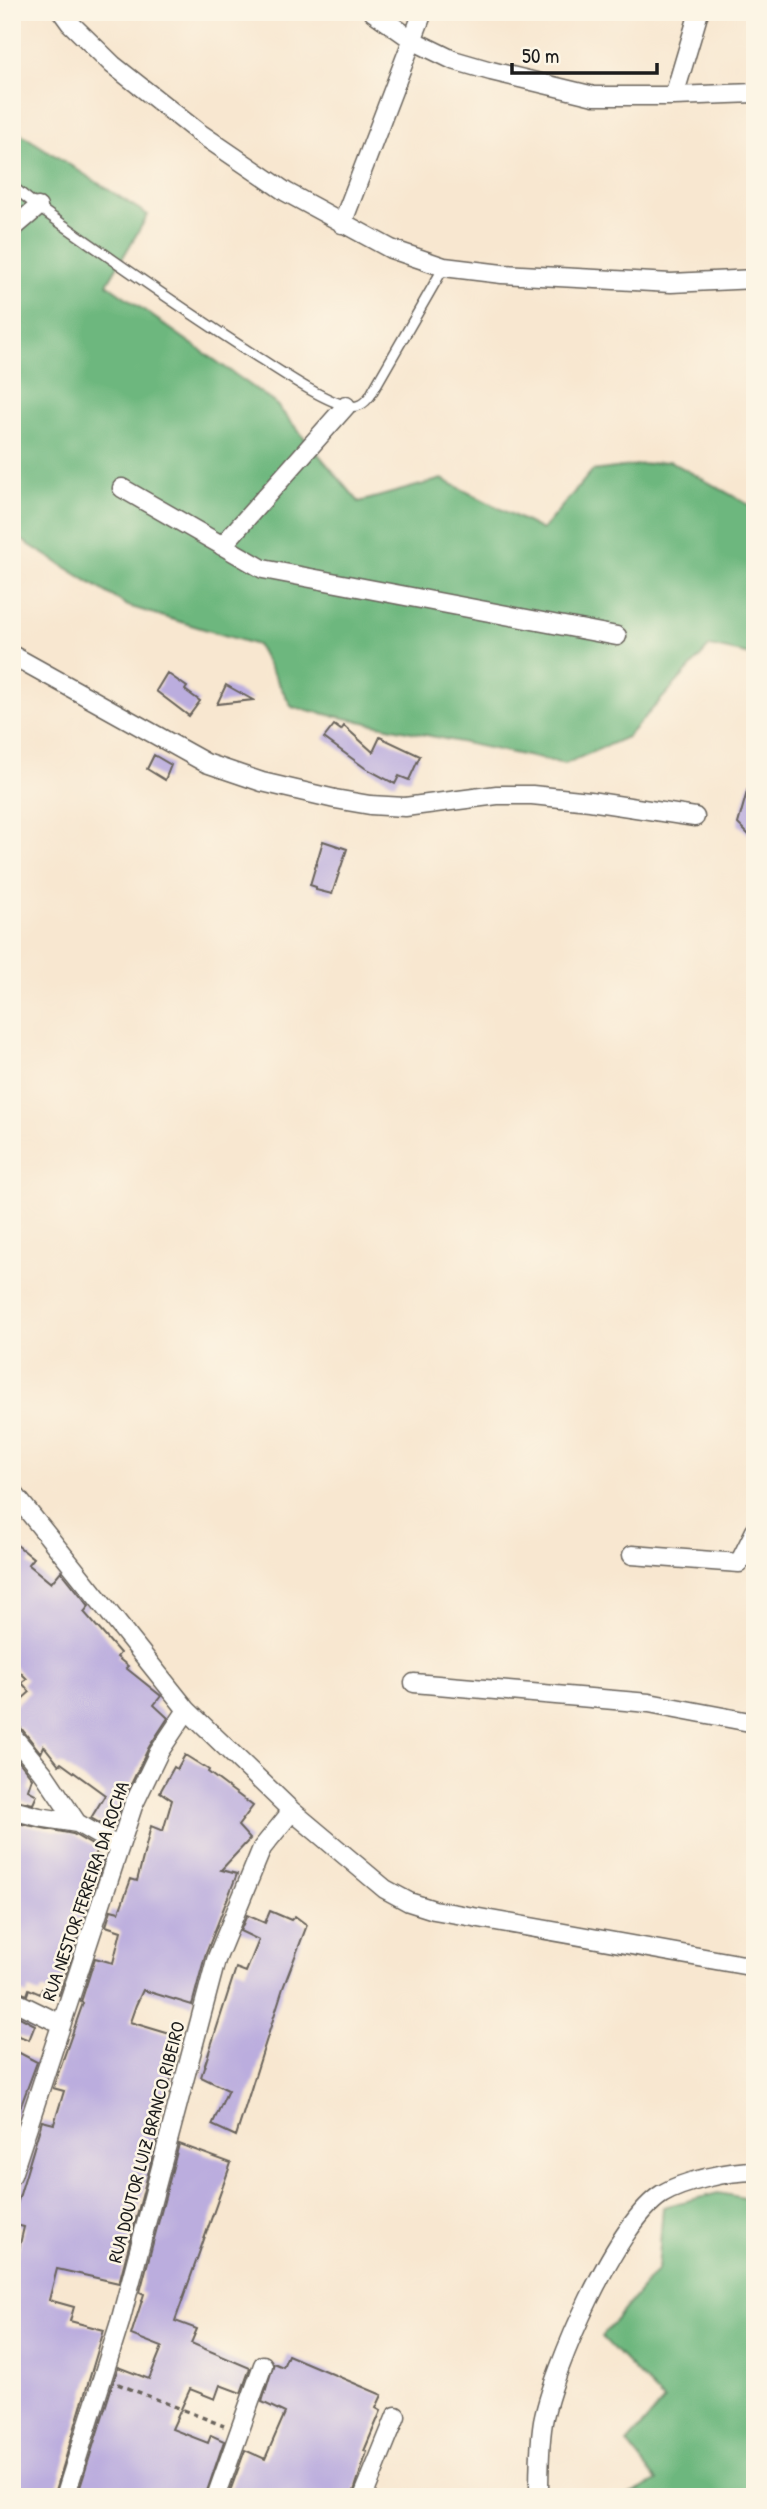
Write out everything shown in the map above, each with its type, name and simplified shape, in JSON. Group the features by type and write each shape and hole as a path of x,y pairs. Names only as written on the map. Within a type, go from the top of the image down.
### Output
{"street":[{"path":"62,12 69,23 113,65 198,132 286,192 391,249 444,267 502,274 671,283 755,279"},
{"path":"373,12 414,41 453,60 594,96 755,93"},
{"path":"342,224 423,12"},
{"path":"674,96 699,12"},
{"path":"12,229 38,207"},
{"path":"222,546 346,406"},
{"path":"122,488 263,569 617,636"},
{"path":"12,656 206,762 262,782 370,805 405,807 497,795 532,795 695,817"},
{"path":"12,1491 187,1710 292,1811 385,1889 409,1902 461,1916 755,1966"},
{"path":"632,1555 747,1565 755,1531"},
{"path":"414,1683 649,1703 755,1723"},
{"name":"RUA NESTOR FERREIRA DA ROCHA","path":"12,2175 134,1806 159,1752 187,1710"},
{"path":"12,1735 44,1774 77,1823"},
{"path":"12,1810 77,1823 119,1847"},
{"name":"RUA DOUTOR LUIZ BRANCO RIBEIRO","path":"65,2497 120,2322 216,1960 262,1848 292,1811"},
{"path":"12,2000 61,2024"},
{"path":"539,2497 543,2423 553,2385 583,2312 631,2228 663,2193 718,2176 755,2171"},
{"path":"216,2497 263,2365"},
{"path":"363,2497 396,2416"}],"lane":[{"path":"12,186 208,325 298,383 346,406 364,404 370,396 444,267"}],"path":[{"path":"103,2378 239,2432"}],"green space":[{"path":"12,128 148,215 107,284 274,402 359,502 442,479 542,530 592,471 670,461 755,508 755,656 710,646 627,737 565,764 292,707 257,645 128,606 12,534"},
{"path":"718,2193 755,2200 755,2497 625,2497 657,2481 627,2443 664,2401 602,2337 658,2269 663,2207"}],"building":[{"path":"167,673 187,687 185,690 200,701 189,716 156,691"},
{"path":"226,685 253,700 217,704"},
{"path":"334,725 341,730 344,726 373,752 380,737 420,756 409,780 399,776 395,784 365,768 324,738"},
{"path":"154,755 171,765 165,780 147,769"},
{"path":"750,781 755,781 755,841 738,824"},
{"path":"323,841 347,849 332,894 316,890 316,887 310,885"},
{"path":"12,1541 33,1558 28,1564 51,1583 61,1571 89,1606 84,1612 120,1653 117,1657 128,1666 126,1668 161,1696 154,1705 168,1718 149,1747 114,1826 107,1822 105,1826 91,1818 105,1795 61,1763 59,1765 44,1746 41,1753 21,1728 12,1724 12,1708 30,1692 22,1683 27,1679 12,1664"},
{"path":"12,1753 32,1778 28,1790 37,1795 33,1804 12,1799"},
{"path":"185,1755 209,1770 208,1772 253,1806 238,1826 250,1839 221,1870 237,1874 205,1956 192,2005 143,1990 136,2005 130,2022 180,2037 175,2053 178,2054 154,2135 158,2136 119,2283 57,2269 49,2300 74,2307 70,2321 104,2330 54,2497 12,2497 12,2256 17,2257 24,2227 12,2224 12,2221 42,2121 54,2124 64,2091 53,2088 83,2003 81,2002 95,1958 113,1963 121,1931 106,1926 111,1910 119,1912 131,1879 137,1881 151,1826 163,1831 172,1800 160,1792 174,1767 177,1769"},
{"path":"12,1822 73,1834 97,1848 95,1854 104,1858 59,1995 42,1989 40,1994 29,1989 27,1995 12,1989"},
{"path":"270,1911 291,1920 295,1916 307,1925 283,1988 236,2136 212,2125 228,2090 201,2077 236,1968 246,1972 259,1940 240,1931 247,1915 265,1923"},
{"path":"12,2013 35,2025 29,2040 12,2033"},
{"path":"12,2049 37,2062 15,2122 12,2122"},
{"path":"179,2144 231,2163 175,2321 197,2329 191,2343 250,2368 241,2393 220,2385 215,2399 190,2389 172,2429 208,2443 211,2435 224,2441 205,2497 77,2497 118,2367 149,2379 162,2347 131,2335 144,2294 140,2292"},
{"path":"288,2355 382,2395 376,2408 381,2411 364,2451 367,2452 352,2497 228,2497 245,2450 265,2459 285,2413 262,2402 274,2363 283,2367"}]}
